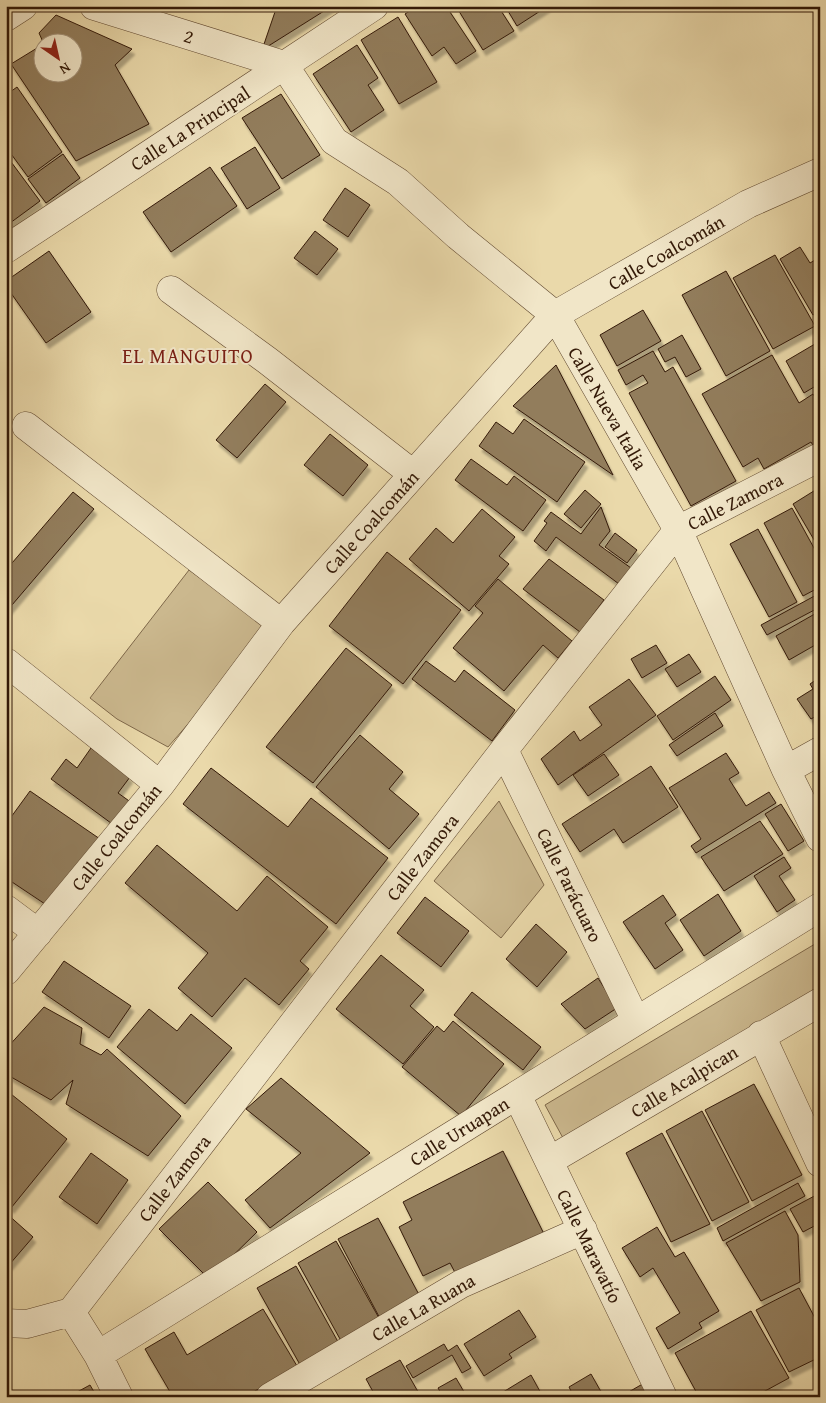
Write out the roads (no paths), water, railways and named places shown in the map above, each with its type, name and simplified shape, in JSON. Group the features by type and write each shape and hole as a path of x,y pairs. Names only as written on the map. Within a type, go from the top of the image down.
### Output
{"street":[{"path":"6,17 23,6"},
{"name":"2","path":"94,6 284,66"},
{"name":"Calle La Principal","path":"6,249 284,66 364,10"},
{"name":"Calle Nueva Italia","path":"284,66 334,141 398,182 458,236 555,315 678,530 786,770 820,838"},
{"name":"Calle Coalcomán","path":"6,972 160,784 281,623 555,315 748,204 820,172"},
{"path":"171,290 276,367 413,474"},
{"path":"26,426 281,623"},
{"name":"Calle Zamora","path":"71,1312 504,750 678,530 820,457"},
{"path":"6,662 160,784"},
{"name":"Calle Parácuaro","path":"504,750 636,1021"},
{"path":"786,770 820,751"},
{"name":"Calle Uruapan","path":"98,1355 820,907"},
{"path":"6,909 38,933"},
{"name":"Calle Acalpican","path":"549,1161 820,1002"},
{"path":"761,1035 820,1164"},
{"name":"Calle Maravatío","path":"517,1095 664,1397"},
{"name":"Calle La Ruana","path":"270,1397 461,1284 583,1230"},
{"path":"6,1323 27,1324 71,1312 98,1355 119,1397"}],"district":[{"name":"EL MANGUITO","path":"188,355"}]}
